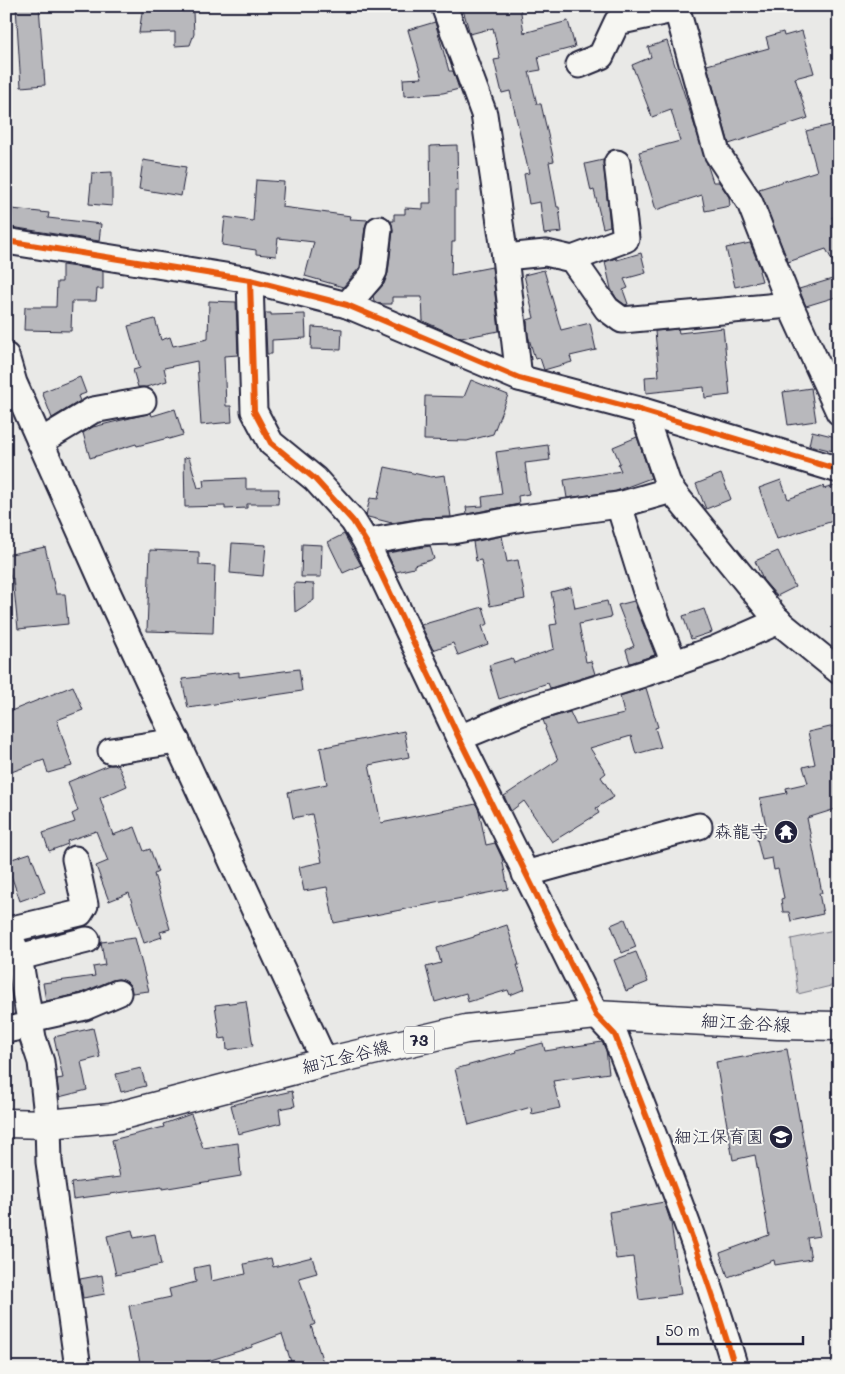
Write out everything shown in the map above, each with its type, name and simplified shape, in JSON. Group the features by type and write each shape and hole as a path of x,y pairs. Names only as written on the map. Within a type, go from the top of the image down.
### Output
{"main road":[{"name":"細江金谷線","path":"6,1123 48,1124 111,1118 325,1062 466,1029 596,1016 839,1026"}],"street":[{"path":"444,6 484,114 505,257 519,378"},
{"path":"579,65 601,56 617,22 676,8 718,153 750,203 790,305 839,412"},
{"path":"505,257 546,252 572,259 626,239 616,163"},
{"path":"347,304 374,271 379,229"},
{"path":"6,240 250,280 347,304 519,378 643,411 839,470"},
{"path":"572,259 607,309 622,320 790,305"},
{"path":"250,280 254,411 271,443 315,479 353,521 366,542 459,738 596,1016 615,1035 690,1228 736,1368"},
{"path":"6,356 14,383 106,589 325,1062"},
{"path":"40,442 93,410 142,401"},
{"path":"643,411 669,487 779,621 839,670"},
{"path":"366,542 424,532 452,531 523,518 619,505 672,490"},
{"path":"619,505 647,595 674,663"},
{"path":"459,738 525,711 715,649 779,621"},
{"path":"111,751 177,741"},
{"path":"525,874 699,826"},
{"path":"75,859 85,905 80,913 7,929 19,957 30,1022 41,1062 48,1124 49,1162 78,1368"},
{"path":"19,957 87,940"},
{"path":"6,1030 85,1006 118,993"}],"shaded area":[{"path":"839,929 839,984 798,994 791,939"}],"building":[{"path":"16,6 39,6 45,85 21,87"},
{"path":"143,6 182,6 182,12 193,12 194,34 190,45 175,46 175,32 139,33"},
{"path":"462,6 520,6 524,33 568,21 575,47 538,57 541,70 529,72 537,104 541,104 554,161 549,162 557,207 559,207 562,232 544,234 540,202 529,204 524,174 529,173 510,91 502,93 494,60 500,59 493,28 470,34"},
{"path":"435,22 449,71 453,71 459,89 443,93 404,96 403,79 422,78 408,30"},
{"path":"802,31 814,73 795,78 808,118 729,144 707,65 769,48 766,37 783,32 784,36"},
{"path":"667,41 713,182 719,182 729,197 730,206 705,211 702,195 656,210 639,152 680,141 671,110 652,117 632,65 651,57 648,47"},
{"path":"839,123 839,215 832,217 839,238 839,273 826,249 788,262 759,189 817,171 806,131"},
{"path":"457,145 458,191 455,191 455,242 452,242 451,275 492,267 499,331 461,338 423,321 422,297 392,297 392,304 380,304 374,301 373,296 384,284 388,273 393,231 391,221 394,221 394,214 405,214 405,208 423,209 423,203 431,203 430,146"},
{"path":"143,160 186,167 181,196 139,189"},
{"path":"603,160 610,226 603,228 594,190 591,191 585,164"},
{"path":"112,172 112,206 89,204 92,173"},
{"path":"256,180 284,182 282,207 351,216 350,219 368,220 365,227 360,267 343,287 305,276 314,242 278,238 276,256 256,254 256,250 222,245 225,217 253,221"},
{"path":"12,209 49,213 48,218 101,224 99,241 11,227"},
{"path":"750,243 761,270 759,271 762,281 735,287 726,248"},
{"path":"641,253 646,273 624,279 628,288 623,290 628,304 625,305 617,299 611,289 605,262"},
{"path":"62,265 103,271 103,289 97,289 96,301 72,301 71,331 24,330 25,307 56,307 57,282 62,282"},
{"path":"544,270 561,330 590,323 596,350 570,356 572,362 544,370 540,358 535,359 528,335 527,320 534,318 524,275"},
{"path":"839,277 839,296 806,306 799,289"},
{"path":"209,301 236,302 238,355 224,356 226,406 231,406 232,422 201,425 197,361 164,368 167,381 146,387 138,387 133,370 140,368 128,326 155,319 161,340 170,337 173,346 208,339"},
{"path":"265,313 271,313 271,315 305,314 306,338 272,340 272,354 267,354"},
{"path":"312,327 342,329 341,350 311,349"},
{"path":"723,328 730,395 705,398 704,387 646,393 645,377 659,376 655,331 678,329 679,333"},
{"path":"80,377 86,393 78,396 80,401 52,418 42,392"},
{"path":"471,380 508,395 493,434 467,441 424,440 425,396 464,397"},
{"path":"811,388 816,421 788,425 783,392"},
{"path":"175,409 183,435 137,446 136,444 90,458 83,433 93,427 151,413 152,416"},
{"path":"812,431 836,437 833,451 809,445"},
{"path":"637,437 651,478 616,491 567,498 564,480 621,471 618,464 620,463 613,447"},
{"path":"548,445 550,460 525,463 529,494 518,496 519,504 467,514 466,507 483,506 482,497 502,494 496,452"},
{"path":"189,457 198,488 204,487 203,480 246,478 246,489 279,489 278,504 247,504 247,508 225,509 225,506 185,507 184,458"},
{"path":"385,467 431,477 445,475 451,517 422,518 392,523 368,517 366,515 370,498 378,499"},
{"path":"721,474 731,499 706,509 696,484"},
{"path":"781,480 788,499 824,486 823,489 839,485 839,519 777,539 759,488"},
{"path":"344,534 361,565 343,573 328,542"},
{"path":"502,536 507,562 518,560 525,599 490,606 481,560 476,561 473,542"},
{"path":"232,543 266,545 263,576 230,573"},
{"path":"302,544 322,545 321,577 301,577"},
{"path":"430,546 434,559 414,565 414,568 396,572 387,553"},
{"path":"45,547 56,594 65,594 68,624 18,629 13,578 11,579 6,555"},
{"path":"150,550 199,552 199,565 215,566 213,633 147,631"},
{"path":"778,551 795,587 777,596 763,580 755,561"},
{"path":"294,583 314,584 314,600 295,612"},
{"path":"571,587 575,608 607,601 611,617 579,624 586,662 591,661 595,674 550,688 548,683 499,699 489,665 512,658 514,663 554,649 550,625 557,624 551,592"},
{"path":"634,601 655,655 630,663 626,650 634,646 618,605"},
{"path":"483,607 488,624 482,626 488,644 458,655 453,643 433,650 421,625"},
{"path":"704,609 712,632 691,639 683,616"},
{"path":"299,669 302,691 188,708 182,679 239,672 239,677"},
{"path":"73,686 83,710 57,720 72,766 48,773 44,760 6,774 6,713"},
{"path":"646,688 658,727 655,728 661,747 636,754 631,736 590,748 606,773 601,777 614,797 596,808 599,813 552,842 524,801 511,811 504,796 558,760 543,720 570,712 576,725 624,714 620,696"},
{"path":"839,725 839,808 807,818 822,893 819,893 823,914 791,921 789,912 783,912 781,899 784,898 778,869 774,870 772,858 762,860 757,839 764,837 761,826 766,825 760,798 787,793 786,788 808,783 803,767 815,764 808,732"},
{"path":"404,731 409,757 369,765 381,823 476,804 486,845 495,843 502,858 508,889 334,923 327,887 304,891 299,867 322,862 312,814 293,818 288,792 327,784 320,748"},
{"path":"109,765 118,765 127,786 100,798 113,835 135,827 144,851 150,849 158,872 154,874 170,929 160,932 162,937 144,943 129,893 109,901 96,866 108,861 96,831 67,841 68,844 49,851 43,833 75,822 72,814 78,811 68,782"},
{"path":"30,853 45,892 20,901 6,861"},
{"path":"625,919 636,947 622,953 611,925"},
{"path":"507,925 525,989 510,995 508,990 468,1002 466,993 435,1002 426,967 441,963 437,948"},
{"path":"135,938 149,991 132,993 131,987 127,982 119,979 81,993 46,1001 43,983 95,976 93,967 105,965 101,942"},
{"path":"636,952 648,982 626,991 614,960"},
{"path":"246,1001 253,1046 227,1050 226,1038 220,1039 215,1005"},
{"path":"93,1028 100,1057 81,1062 87,1090 59,1097 57,1079 63,1078 54,1037"},
{"path":"602,1042 606,1050 609,1073 553,1081 560,1108 532,1114 531,1107 469,1125 455,1069 543,1043 545,1051"},
{"path":"787,1049 820,1236 807,1238 811,1259 775,1265 774,1260 728,1277 720,1253 769,1235 755,1155 733,1160 716,1062"},
{"path":"141,1068 146,1086 121,1092 116,1074"},
{"path":"292,1091 295,1106 279,1109 281,1123 238,1134 231,1105"},
{"path":"191,1114 203,1148 238,1143 241,1176 162,1189 162,1187 73,1199 71,1183 120,1177 112,1140 164,1127 163,1124"},
{"path":"664,1202 671,1223 681,1294 639,1300 633,1257 616,1259 609,1212"},
{"path":"132,1230 134,1238 155,1234 161,1265 116,1275 107,1236"},
{"path":"312,1257 317,1273 299,1278 315,1324 311,1326 325,1368 293,1368 282,1334 252,1345 252,1347 186,1368 141,1368 129,1306 171,1297 169,1289 196,1282 194,1268 209,1265 211,1281 246,1274 244,1264 271,1258 273,1267"},
{"path":"102,1275 105,1294 83,1298 80,1279"}],"cycle path":[{"path":"6,241 250,280 347,305 519,378 643,411 839,470"},
{"path":"250,280 254,411 271,443 315,479 353,521 366,542 459,738 596,1015 615,1035 694,1242 735,1368"}],"place":[{"name":"森龍寺","path":"786,832"},
{"name":"細江保育園","path":"781,1137"}]}
